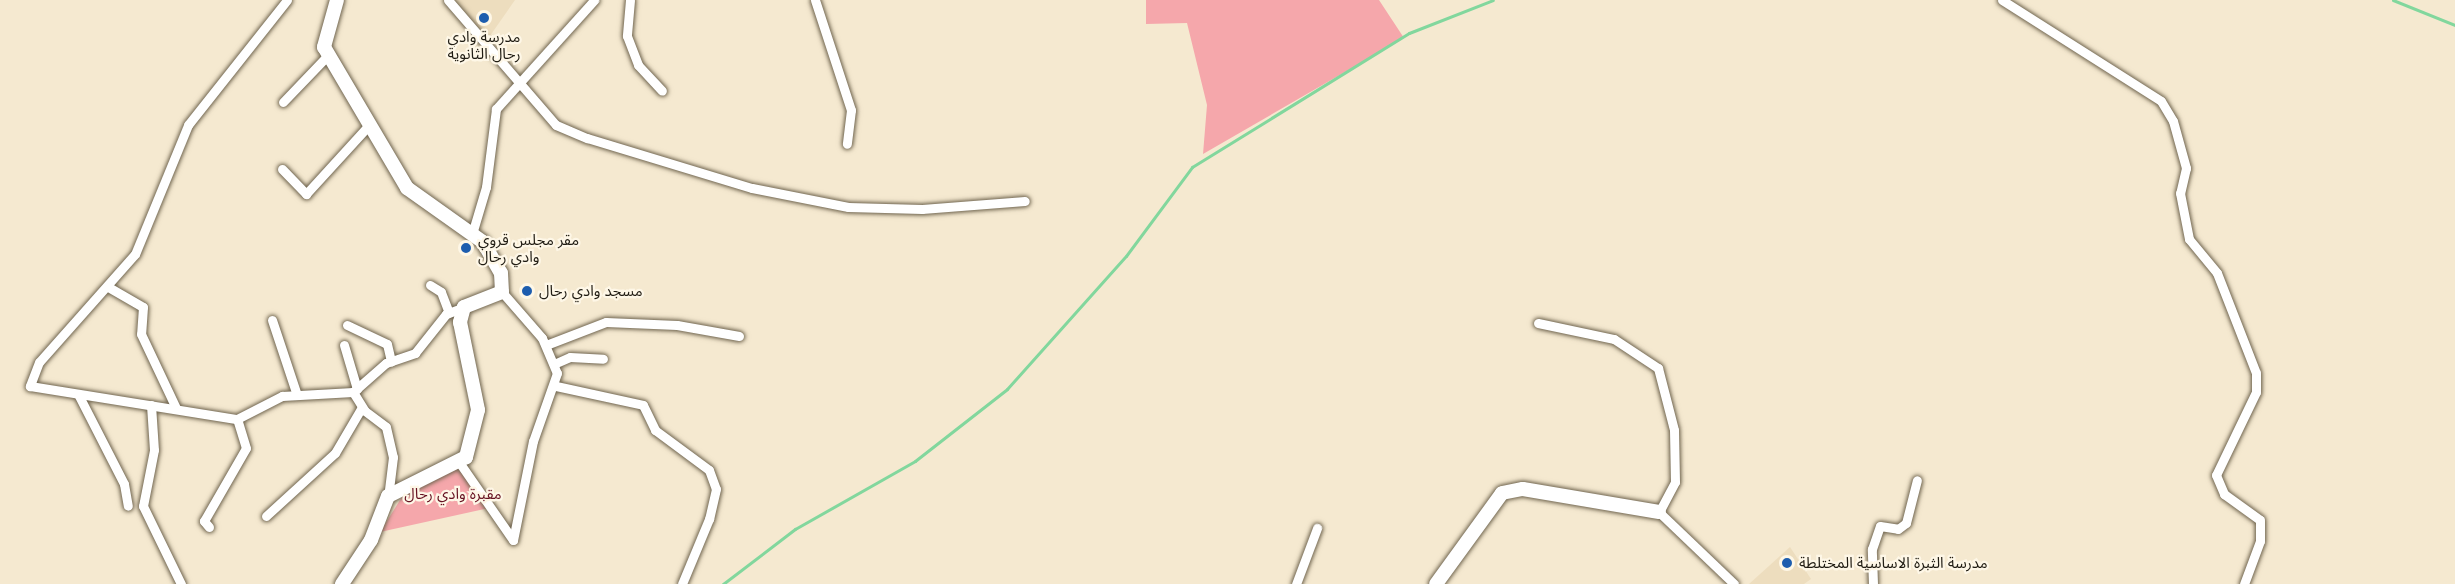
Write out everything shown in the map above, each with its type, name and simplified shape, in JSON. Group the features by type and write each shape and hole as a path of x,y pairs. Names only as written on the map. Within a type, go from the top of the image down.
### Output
{"street":[{"path":"287,0 188,125 135,254 121,266 110,288 51,347 30,386 237,419 282,396 355,390 391,362 415,353 449,313 502,292"},
{"path":"337,0 324,47 407,188 483,242 501,273 502,292 546,345 554,364 556,386 533,441 513,540 459,462"},
{"path":"448,0 556,125 752,188 848,207 922,209 1025,201"},
{"path":"472,234 486,187 496,109 594,0"},
{"path":"630,0 627,36 638,65 662,91"},
{"path":"815,0 851,110 847,144"},
{"path":"2002,0 2161,101 2173,121 2186,168 2180,193 2189,239 2217,273 2256,373 2256,392 2216,476 2224,494 2260,520 2260,541 2244,584"},
{"path":"283,102 329,54"},
{"path":"282,169 306,194 370,124"},
{"path":"430,285 441,292 449,313"},
{"path":"110,288 143,307 141,334 176,408"},
{"path":"388,496 466,457 478,410 463,351 464,307"},
{"path":"272,320 297,395"},
{"path":"546,345 606,322 677,325 738,336"},
{"path":"1538,323 1614,339 1658,368 1674,430 1675,482 1659,512"},
{"path":"347,325 387,344 391,362"},
{"path":"342,584 371,540 388,496 393,457 386,427 362,407 355,390 344,345"},
{"path":"554,364 570,357 603,359"},
{"path":"556,386 643,405 655,430 709,470 716,489 709,519 682,584"},
{"path":"78,394 124,484 128,506"},
{"path":"151,405 154,450 143,506 181,584"},
{"path":"266,516 335,453 362,407"},
{"path":"209,528 204,521 246,448 237,419"},
{"path":"1873,584 1872,549 1880,526 1898,530 1906,523 1917,480"},
{"path":"1436,584 1502,493 1533,491 1659,512 1734,584"},
{"path":"1296,584 1317,528"}],"shaded area":[{"name":"مدرسة وادي رحال الثانوية","path":"452,0 515,0 485,43"},
{"name":"مدرسة الثبرة الاساسية المختلطة","path":"1790,547 1811,579 1804,584 1749,584"}],"green space":[{"path":"1146,0 1379,0 1404,38 1203,154 1207,105 1187,23 1146,24"},
{"name":"مقبرة وادي رحال","path":"463,465 489,508 380,532 407,489"}],"waterway":[{"path":"723,584 795,529 915,461 1007,389 1126,256 1192,167 1409,33 1493,0"},
{"path":"2393,0 2455,25"}],"place":[{"name":"مدرسة وادي رحال الثانوية","path":"484,18"},
{"name":"مقر مجلس قروي وادي رحال","path":"466,248"},
{"name":"مسجد وادي رحال","path":"527,291"},
{"name":"مدرسة الثبرة الاساسية المختلطة","path":"1787,563"}]}
